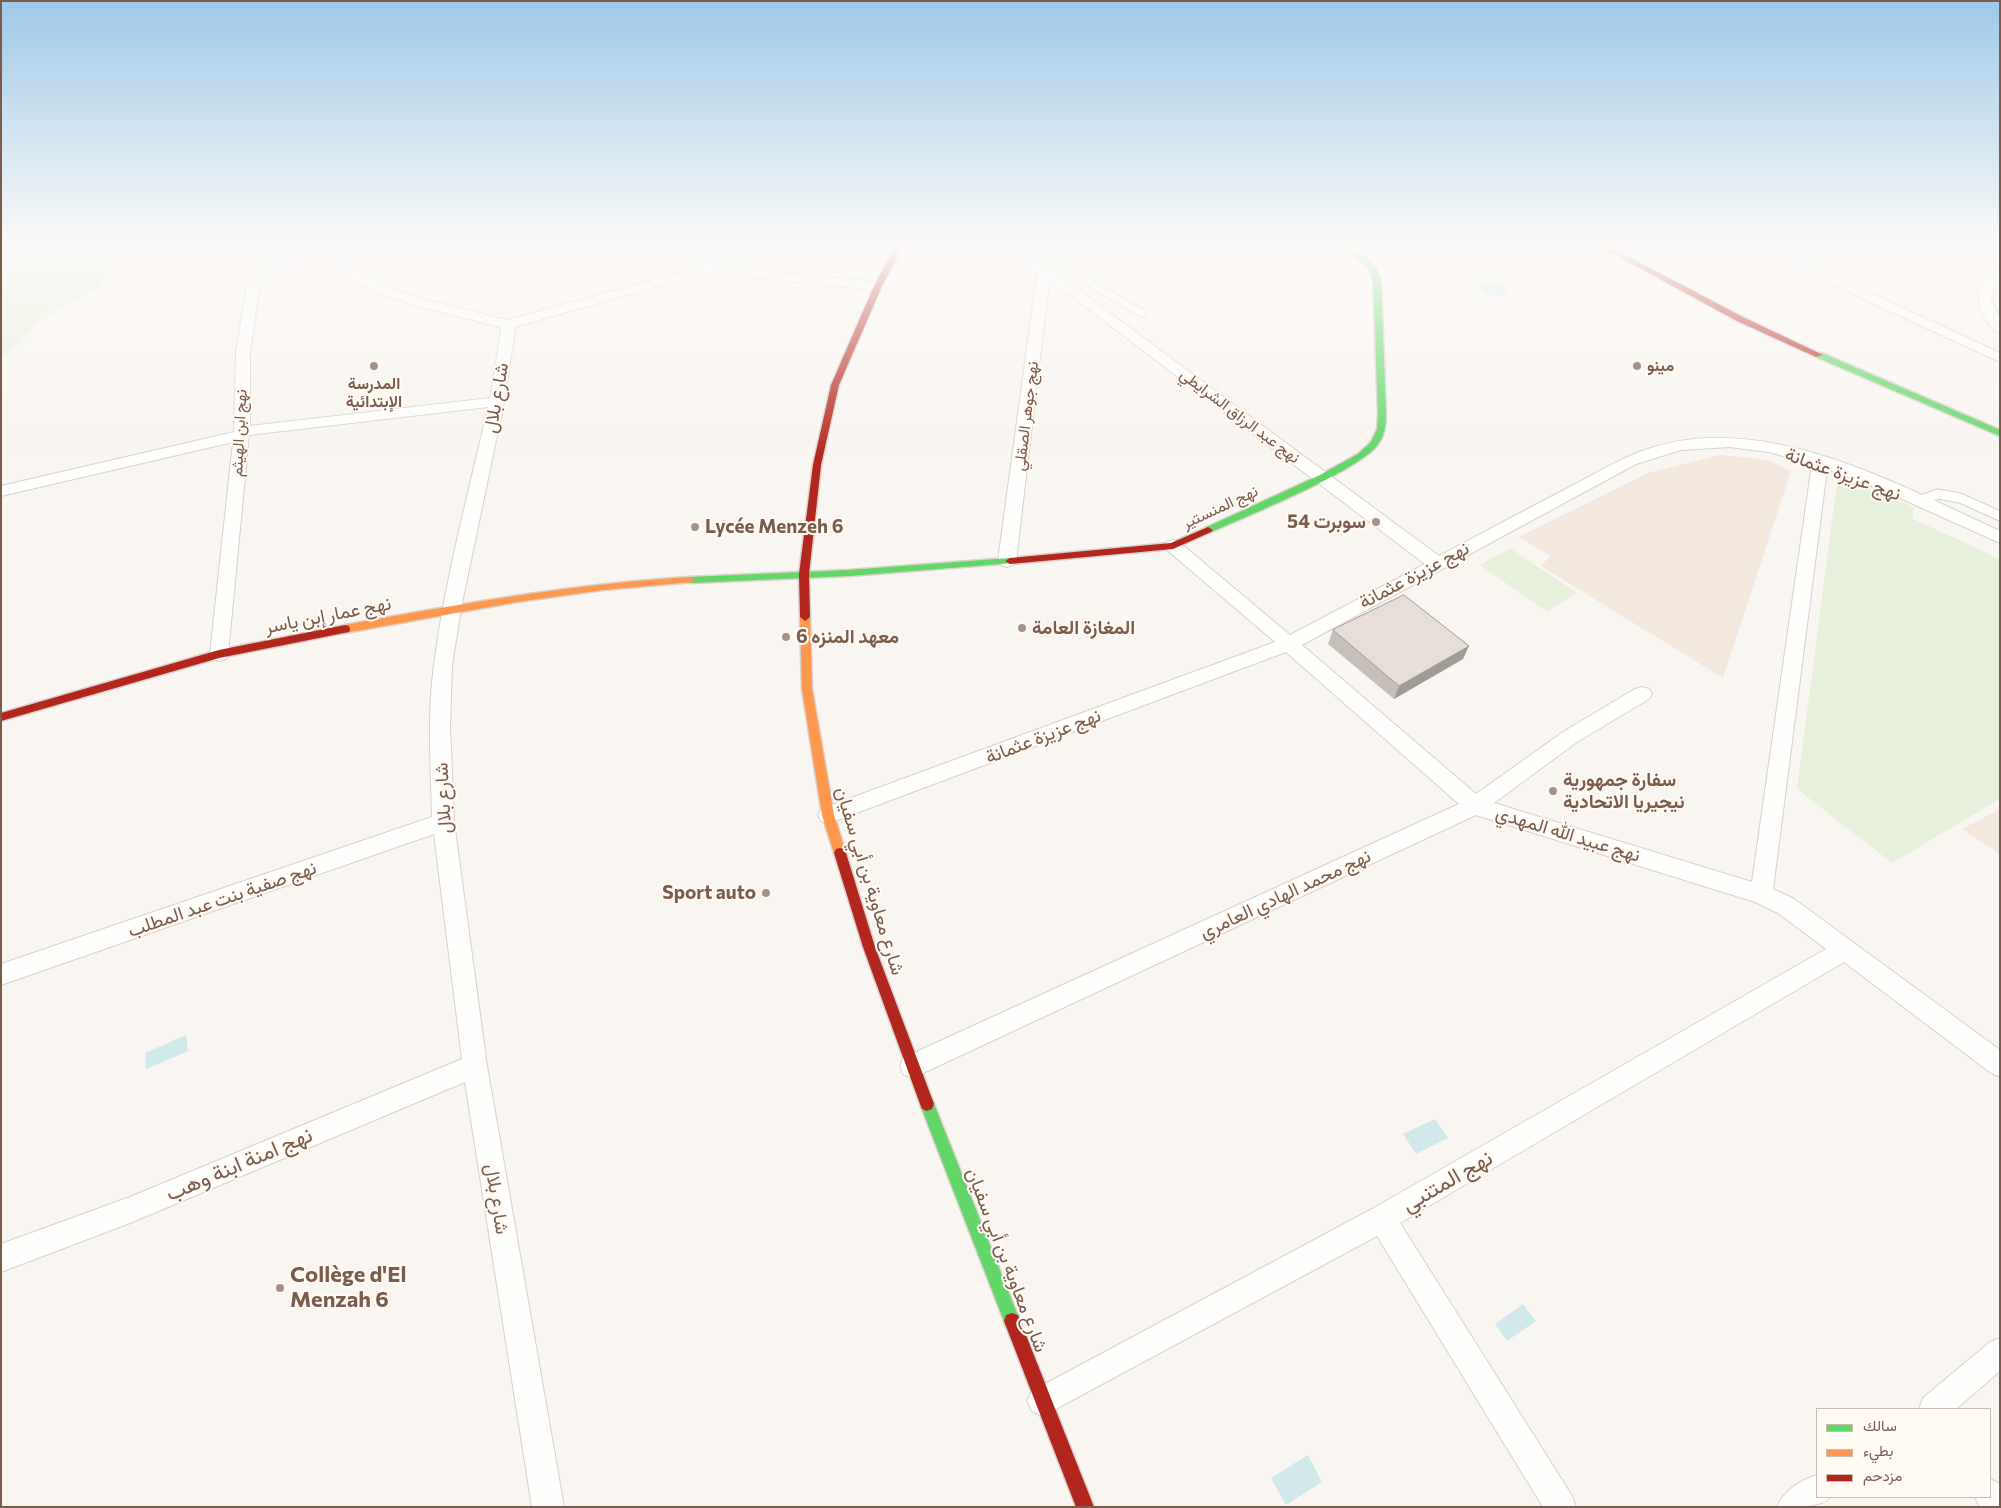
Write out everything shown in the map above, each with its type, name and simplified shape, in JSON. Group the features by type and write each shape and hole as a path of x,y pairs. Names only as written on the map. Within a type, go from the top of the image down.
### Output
{"main road":[{"name":"شارع معاوية بن أبي سفيان","path":"865,316 835,385 817,465 804,574 807,689 828,815 868,947 912,1066 1085,1507"},
{"name":"نهج المنستير","path":"804,574 849,573 1173,546 1323,477 1361,456 1374,443 1381,429 1378,316"},
{"path":"1723,316 1846,367"},
{"path":"1735,316 1888,386 2000,440"},
{"path":"1888,386 2000,433"},
{"name":"نهج عمار إبن ياسر","path":"1,716 219,654 452,608 510,599 669,582 804,574"}],"street":[{"name":"نهج ابن الهيثم","path":"219,654 242,433 243,352 249,316"},
{"path":"477,316 506,325 537,316"},
{"name":"نهج جوهر الصقلي","path":"1007,561 1038,316"},
{"name":"نهج عبد الرزاق الشرايطي","path":"1105,316 1436,563"},
{"path":"1910,316 2000,358"},
{"path":"1990,316 2000,329"},
{"name":"شارع بلال","path":"506,325 508,331 497,402 452,608 440,695 443,822 475,1066 548,1507"},
{"path":"1,491 242,433 497,402"},
{"name":"نهج عزيزة عثمانة","path":"828,815 1289,644 1436,563 1630,461 1662,449 1689,444 1719,443 1787,452 1820,462 1918,501 2000,538"},
{"path":"1761,894 1820,462"},
{"name":"نهج عبيد الله المهدي","path":"1173,546 1475,806 1761,894 1786,906 2000,1065"},
{"name":"نهج محمد الهادي العامري","path":"912,1066 1475,806 1570,737 1642,694"},
{"name":"نهج صفية بنت عبد المطلب","path":"1,975 443,822"},
{"name":"نهج المتنبي","path":"1042,1401 1382,1218 1845,950"},
{"name":"نهج امنة ابنة وهب","path":"1,1258 130,1210 475,1066"},
{"path":"1382,1218 1561,1507"},
{"path":"1935,1408 2000,1352"},
{"path":"1792,1507 1816,1491"},
{"path":"1991,1496 2000,1507"}],"lane":[{"path":"1918,501 1938,494 1960,498 2000,516"}],"path":[{"path":"1,344 11,338 31,316"},
{"path":"35,316 37,322"}],"shaded area":[{"path":"1720,455 1768,460 1791,471 1723,678 1541,566 1550,556 1519,537 1648,473"},
{"path":"2000,809 2000,854 1962,829"}],"green space":[{"path":"1,316 47,316 37,322 19,345 1,356"},
{"path":"1838,475 1913,507 1913,519 2000,559 2000,799 1892,863 1797,789"},
{"path":"1510,548 1577,593 1547,612 1480,565"}],"water":[{"path":"186,1035 188,1051 146,1069 145,1053"},
{"path":"1435,1119 1448,1138 1416,1154 1403,1134"},
{"path":"1523,1304 1536,1321 1507,1341 1495,1324"},
{"path":"1308,1455 1322,1482 1286,1505 1271,1478"}],"building":[{"path":"1404,595 1469,646 1399,686 1333,630"}],"traffic: fast":[{"path":"1208,530 1323,477 1361,456 1375,443 1381,429 1382,414 1378,316"},
{"path":"1819,355 2000,433"},
{"path":"690,580 849,573 1010,561"},
{"path":"927,1104 1012,1321"}],"traffic: slow":[{"path":"345,629 474,605 560,592 690,580"},
{"path":"805,617 807,689 828,815 840,853"}],"traffic: jam":[{"path":"805,617 804,574 817,465 835,385 865,316"},
{"path":"1735,316 1819,355"},
{"path":"1010,561 1173,546 1208,530"},
{"path":"1,717 219,654 345,629"},
{"path":"840,853 869,947 927,1104"},
{"path":"1012,1321 1085,1507"}],"place":[{"name":"المدرسة الإبتدائية","path":"374,366"},
{"name":"مينو","path":"1637,366"},
{"name":"سوبرت 54","path":"1376,522"},
{"name":"Lycée Menzeh 6","path":"695,527"},
{"name":"المغازة العامة","path":"1022,628"},
{"name":"معهد المنزه 6","path":"786,637"},
{"name":"سفارة جمهورية نيجيريا الاتحادية","path":"1553,791"},
{"name":"Sport auto","path":"766,893"},
{"name":"Collège d'El Menzah 6","path":"280,1288"}]}
